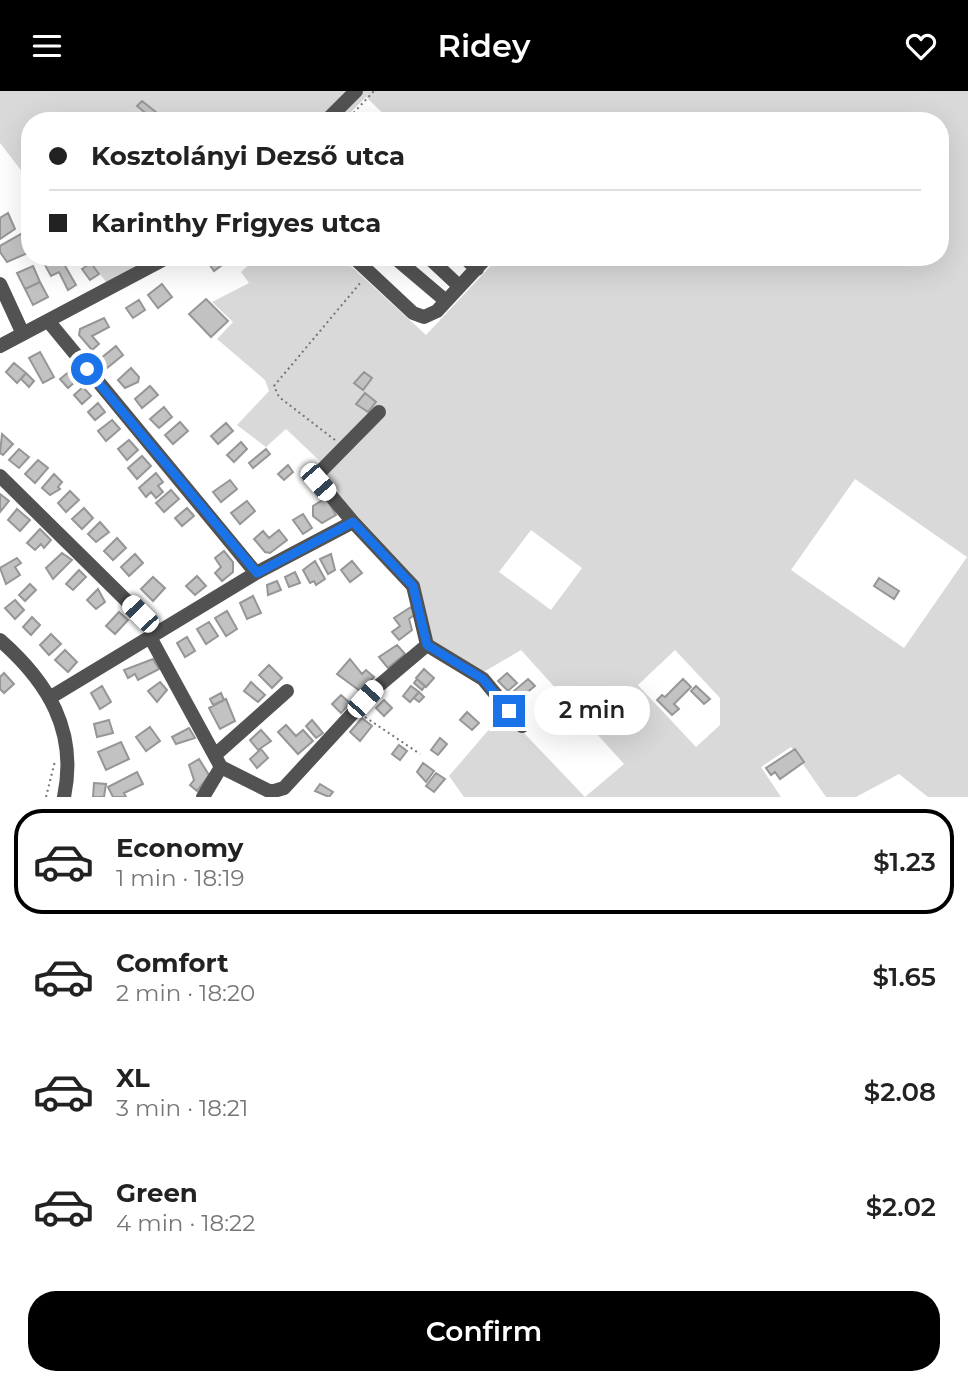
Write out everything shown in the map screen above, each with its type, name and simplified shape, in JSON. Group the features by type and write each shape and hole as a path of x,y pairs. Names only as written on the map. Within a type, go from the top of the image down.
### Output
{"street":[{"path":"335,112 356,91"},
{"path":"0,346 152,266"},
{"path":"363,266 420,316 432,315 480,266"},
{"path":"405,266 446,301"},
{"path":"438,266 459,286"},
{"path":"474,266 477,269"},
{"path":"0,284 23,334"},
{"path":"49,322 257,573"},
{"path":"379,412 315,477 413,586 427,645 483,679 522,726"},
{"path":"0,476 140,614 218,761 271,792 284,788 376,688 427,645"},
{"path":"51,697 257,573 353,522"},
{"path":"0,640 28,667 51,697 66,742 68,771 64,797"},
{"path":"203,797 218,761 287,691"}],"path":[{"path":"354,112 374,91"},
{"path":"339,443 279,397 274,386 369,272"},
{"path":"355,711 419,754"},
{"path":"46,797 56,753"}],"shaded area":[{"path":"0,91 968,91 968,797 928,797 899,774 856,797 826,797 791,747 761,767 781,797 585,797 624,764 521,650 482,673 432,643 414,583 320,479 324,465 286,429 266,447 237,425 269,391 265,380 217,339 233,322 212,302 249,283 241,272 247,266 351,266 426,335 491,266 949,266 949,112 382,112 366,97 351,112 21,112 21,170 0,143","holes":["855,479 967,557 904,648 791,570","531,530 582,568 551,610 499,572","675,650 720,698 720,725 696,747 638,685"]},
{"path":"94,266 164,266 113,291"},
{"path":"504,712 585,797 464,797 449,776"}],"building":[{"path":"142,101 156,112 144,112 137,106"},
{"path":"8,213 15,229 0,239 0,218"},
{"path":"21,234 21,256 7,262 0,252 0,246"},
{"path":"33,266 40,282 25,289 17,273"},
{"path":"46,266 65,266 76,285 68,290 59,272 51,276"},
{"path":"93,266 99,274 90,280 82,269"},
{"path":"40,282 48,297 33,305 25,289"},
{"path":"162,284 172,297 158,308 148,295"},
{"path":"206,299 228,321 211,337 189,314"},
{"path":"139,300 145,310 133,318 126,308"},
{"path":"104,318 109,327 92,336 99,344 92,350 79,335 80,329"},
{"path":"116,346 123,355 107,368 100,359"},
{"path":"40,352 54,377 43,383 29,358"},
{"path":"14,363 26,373 17,383 6,372"},
{"path":"131,368 139,377 138,382 125,388 118,380"},
{"path":"70,371 77,380 68,388 60,379"},
{"path":"364,372 372,378 363,390 354,383"},
{"path":"26,373 34,381 29,387 21,379"},
{"path":"150,386 158,395 142,408 135,399"},
{"path":"83,387 91,396 82,404 74,395"},
{"path":"365,393 376,402 368,412 356,404"},
{"path":"98,403 105,412 95,420 88,412"},
{"path":"164,407 172,417 159,428 150,419"},
{"path":"112,420 120,429 106,441 98,431"},
{"path":"180,422 188,431 173,444 165,435"},
{"path":"226,423 233,431 218,444 211,436"},
{"path":"2,434 13,444 3,455 0,453"},
{"path":"129,440 138,450 127,460 118,449"},
{"path":"241,442 247,449 234,462 227,455"},
{"path":"19,449 29,457 19,468 9,460"},
{"path":"266,449 270,454 253,468 249,463"},
{"path":"142,456 151,466 137,479 128,468"},
{"path":"38,460 48,468 35,483 25,474"},
{"path":"288,465 293,472 284,480 278,474"},
{"path":"156,473 163,482 158,486 163,492 156,498 151,492 146,497 139,488"},
{"path":"54,474 62,482 58,487 60,489 50,495 42,488"},
{"path":"230,480 237,489 221,502 213,492"},
{"path":"171,490 179,499 164,512 156,503"},
{"path":"70,491 79,500 66,512 58,503"},
{"path":"0,494 9,501 0,512"},
{"path":"326,498 336,515 322,523 313,516 313,506"},
{"path":"247,501 255,511 240,524 231,513"},
{"path":"84,508 93,518 82,529 72,519"},
{"path":"187,508 194,516 182,526 175,518"},
{"path":"17,509 30,520 20,531 8,520"},
{"path":"303,514 312,528 303,534 293,520"},
{"path":"100,522 109,532 96,542 88,534"},
{"path":"40,529 51,540 44,548 41,544 35,550 27,543"},
{"path":"279,530 287,540 270,553 265,552 254,539 263,531 269,538"},
{"path":"117,538 126,548 113,560 104,551"},
{"path":"224,551 233,562 233,572 222,581 215,573 221,567 215,558"},
{"path":"62,553 72,560 53,579 46,568"},
{"path":"135,554 143,563 129,576 121,567"},
{"path":"331,554 335,570 328,574 320,559"},
{"path":"17,558 21,563 15,567 20,575 6,584 0,568"},
{"path":"315,561 325,579 316,585 314,581 310,583 303,570"},
{"path":"352,561 362,573 350,582 341,570"},
{"path":"79,570 86,577 73,590 66,584"},
{"path":"295,572 300,583 289,587 285,577"},
{"path":"197,576 206,586 195,595 186,586"},
{"path":"153,577 165,588 153,601 141,589"},
{"path":"879,578 899,591 894,599 874,586"},
{"path":"277,581 281,590 268,595 267,585"},
{"path":"30,584 36,590 25,601 19,595"},
{"path":"98,589 105,602 96,609 87,600"},
{"path":"253,596 261,613 247,619 240,603"},
{"path":"15,600 24,610 15,619 5,608"},
{"path":"411,607 417,613 409,619 412,630 399,640 392,632 400,626 394,618"},
{"path":"227,611 237,629 226,636 215,618"},
{"path":"119,612 128,620 115,634 106,626"},
{"path":"32,617 40,625 31,635 23,627"},
{"path":"209,622 218,636 206,644 197,629"},
{"path":"51,634 61,644 49,655 40,645"},
{"path":"187,637 195,651 185,657 177,643"},
{"path":"397,645 405,654 388,668 379,657"},
{"path":"65,650 77,662 68,672 55,660"},
{"path":"153,659 159,669 138,680 135,674 128,678 124,670"},
{"path":"350,659 362,674 366,670 374,677 360,691 337,674"},
{"path":"269,665 282,678 272,688 259,675"},
{"path":"424,669 434,678 426,687 416,678"},
{"path":"4,673 14,684 4,693 0,689 0,677"},
{"path":"507,673 517,683 508,691 498,681"},
{"path":"417,679 425,686 422,690 414,683"},
{"path":"528,679 535,686 520,698 525,704 519,709 508,696"},
{"path":"683,679 691,687 674,704 679,709 672,715 657,700 662,695 665,697"},
{"path":"160,682 167,690 157,702 148,691"},
{"path":"251,682 265,695 258,702 244,691"},
{"path":"102,686 111,702 100,709 91,693"},
{"path":"411,686 419,692 410,702 403,696"},
{"path":"696,686 710,699 704,704 691,691"},
{"path":"419,692 424,697 419,702 414,698"},
{"path":"221,693 224,700 213,705 210,699"},
{"path":"341,695 350,703 341,713 332,704"},
{"path":"226,699 235,721 220,729 209,708"},
{"path":"384,700 392,708 384,716 376,708"},
{"path":"467,712 479,723 472,730 460,720"},
{"path":"362,718 372,726 360,741 350,732"},
{"path":"109,720 113,733 97,737 94,724"},
{"path":"312,720 323,733 316,738 306,726"},
{"path":"286,725 296,736 303,730 313,741 298,754 278,732"},
{"path":"150,727 160,741 146,751 136,737"},
{"path":"189,728 195,738 176,744 172,737"},
{"path":"261,730 271,741 258,750 250,740"},
{"path":"440,738 447,744 438,755 431,750"},
{"path":"121,742 129,759 106,770 98,752"},
{"path":"399,745 407,751 400,760 392,754"},
{"path":"261,749 268,758 257,768 250,759"},
{"path":"795,749 804,762 780,779 775,772 771,775 766,768"},
{"path":"199,759 209,775 197,791 190,785 194,780 189,765"},
{"path":"423,763 434,771 426,782 417,772"},
{"path":"137,772 143,784 124,793 126,797 113,797 108,787"},
{"path":"436,773 445,779 434,792 426,786"},
{"path":"94,783 106,784 104,797 93,797"},
{"path":"320,784 333,792 329,797 315,791"}],"route":[{"path":"87,369 257,573 353,522 413,586 427,645 483,679 509,711"}]}
